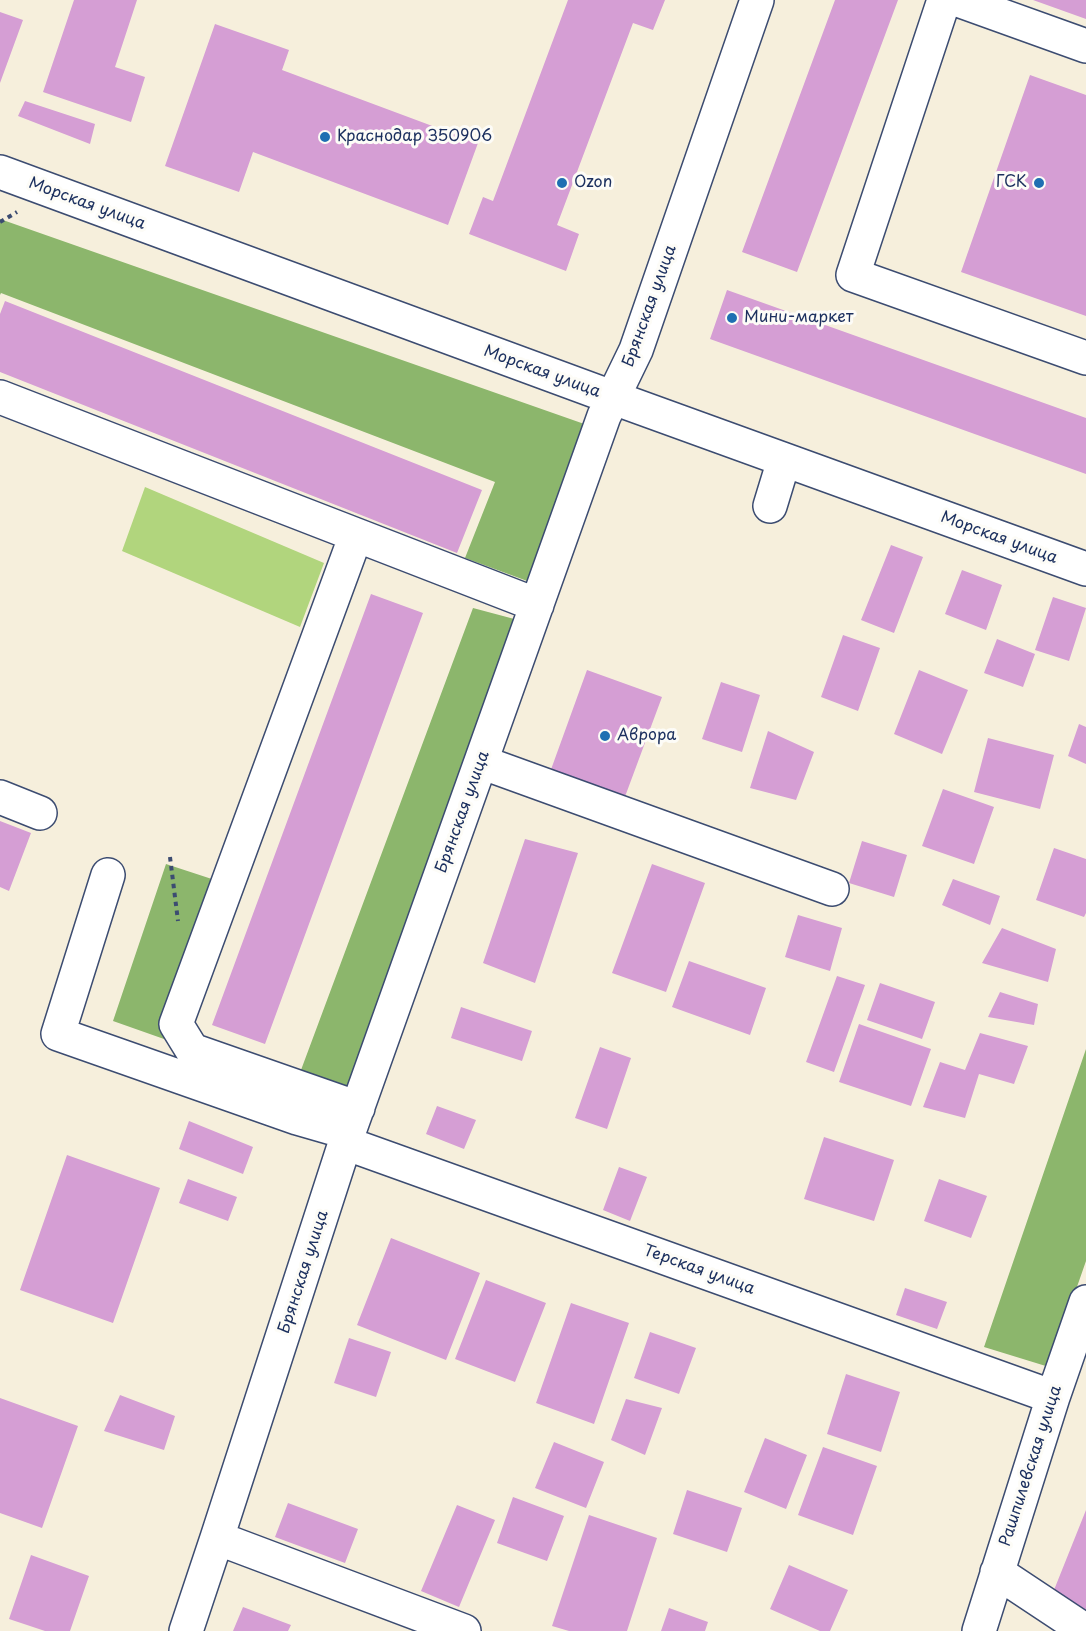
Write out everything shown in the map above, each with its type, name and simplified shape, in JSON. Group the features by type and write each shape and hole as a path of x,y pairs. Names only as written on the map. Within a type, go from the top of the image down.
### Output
{"street":[{"name":"Брянская улица","path":"186,1631 350,1128 604,416 636,350 757,0"},
{"path":"944,0 853,275 1086,358"},
{"path":"958,0 1086,46"},
{"name":"Морская улица","path":"0,172 1086,569"},
{"path":"0,397 537,605"},
{"path":"770,506 784,460"},
{"path":"350,1128 192,1050 177,1024 356,535"},
{"path":"481,762 832,889"},
{"path":"0,797 40,813"},
{"path":"108,875 58,1034 297,1118 350,1128"},
{"name":"Терская улица","path":"350,1128 1053,1397"},
{"name":"Рашпилевская улица","path":"979,1631 1053,1397 1086,1302"},
{"path":"218,1538 464,1631"},
{"path":"997,1572 1086,1631"}],"path":[{"path":"0,222 17,212"}],"green space":[{"path":"0,219 590,426 530,582 465,558 495,482 1,293 0,295"},
{"path":"145,487 324,563 300,627 122,551"},
{"path":"473,608 518,620 352,1093 301,1070"},
{"path":"166,864 221,882 164,1039 113,1021"},
{"path":"1086,1049 1086,1261 1049,1367 984,1347"}],"building":[{"path":"74,0 137,0 115,67 145,77 131,122 43,92"},
{"path":"568,0 665,0 653,30 633,23 557,225 579,234 566,271 469,234 483,197 493,201"},
{"path":"835,0 898,0 797,272 742,252"},
{"path":"1033,0 1086,0 1086,19"},
{"path":"0,12 23,20 0,83"},
{"path":"215,24 289,50 282,70 478,143 448,225 253,152 239,192 165,166"},
{"name":"ГСК","path":"1030,75 1086,95 1086,316 961,272"},
{"path":"25,101 95,124 90,144 18,116"},
{"path":"727,290 1086,418 1086,474 710,339"},
{"path":"5,301 482,490 457,553 0,372 0,314"},
{"path":"891,545 923,557 894,633 861,620"},
{"path":"962,570 1002,585 986,630 945,614"},
{"path":"371,594 423,613 265,1044 212,1025"},
{"path":"1053,597 1086,608 1069,661 1035,650"},
{"path":"843,635 880,648 858,711 821,697"},
{"path":"997,639 1035,654 1023,687 984,673"},
{"name":"Аврора","path":"587,670 662,697 623,802 549,775"},
{"path":"919,670 968,690 942,754 894,734"},
{"path":"721,682 760,695 742,752 702,739"},
{"path":"1079,724 1086,727 1086,764 1068,756"},
{"path":"768,731 814,752 796,800 750,788"},
{"path":"988,738 1054,755 1040,809 974,792"},
{"path":"943,789 994,807 974,864 922,846"},
{"path":"0,821 31,833 9,891 0,887"},
{"path":"525,839 578,853 535,983 483,963"},
{"path":"862,841 907,855 894,897 849,883"},
{"path":"1054,848 1086,859 1086,913 1084,917 1036,900"},
{"path":"652,864 705,883 666,992 612,973"},
{"path":"953,879 1000,896 990,925 942,905"},
{"path":"798,915 842,928 830,971 785,957"},
{"path":"1002,928 1056,949 1048,982 982,963"},
{"path":"689,961 766,988 750,1035 672,1007"},
{"path":"837,976 865,985 834,1072 806,1062"},
{"path":"880,983 935,1002 922,1039 867,1020"},
{"path":"1000,992 1038,1004 1034,1025 988,1017"},
{"path":"461,1007 532,1031 522,1061 451,1038"},
{"path":"859,1024 931,1049 911,1106 839,1082"},
{"path":"980,1033 1028,1046 1014,1084 979,1074 965,1118 923,1107 940,1062 965,1070"},
{"path":"600,1047 631,1058 607,1129 575,1118"},
{"path":"437,1106 476,1120 464,1149 426,1134"},
{"path":"189,1121 253,1147 243,1174 179,1149"},
{"path":"824,1137 894,1160 874,1221 804,1199"},
{"path":"67,1155 160,1188 113,1323 20,1290"},
{"path":"619,1167 647,1177 630,1221 603,1210"},
{"path":"188,1179 237,1197 228,1221 179,1203"},
{"path":"939,1179 987,1196 971,1238 924,1221"},
{"path":"391,1238 480,1273 446,1360 357,1325"},
{"path":"486,1280 546,1303 515,1382 455,1359"},
{"path":"905,1288 947,1302 937,1329 896,1315"},
{"path":"571,1303 629,1323 594,1424 536,1403"},
{"path":"650,1332 696,1348 679,1394 634,1378"},
{"path":"349,1338 391,1352 376,1397 334,1383"},
{"path":"846,1374 900,1392 881,1452 827,1434"},
{"path":"120,1395 175,1416 164,1450 104,1431"},
{"path":"0,1398 78,1426 42,1528 0,1513"},
{"path":"626,1399 662,1408 645,1455 611,1440"},
{"path":"765,1438 807,1455 786,1509 744,1492"},
{"path":"554,1442 604,1462 586,1508 535,1488"},
{"path":"823,1447 877,1466 853,1535 798,1515"},
{"path":"687,1490 742,1508 727,1552 673,1534"},
{"path":"513,1497 564,1516 547,1561 497,1543"},
{"path":"288,1503 358,1529 345,1563 275,1537"},
{"path":"457,1505 495,1520 459,1607 421,1591"},
{"path":"1086,1510 1086,1612 1054,1590"},
{"path":"589,1515 657,1538 627,1631 569,1631 552,1626"},
{"path":"31,1555 89,1576 70,1631 45,1631 9,1619"},
{"path":"789,1565 848,1590 830,1631 820,1631 770,1609"},
{"path":"243,1607 291,1625 288,1631 233,1631"},
{"path":"669,1608 708,1622 705,1631 661,1631"}],"place":[{"name":"Краснодар 350906","path":"325,137"},
{"name":"Ozon","path":"562,183"},
{"name":"ГСК","path":"1039,183"},
{"name":"Мини-маркет","path":"732,318"},
{"name":"Аврора","path":"605,736"}]}
